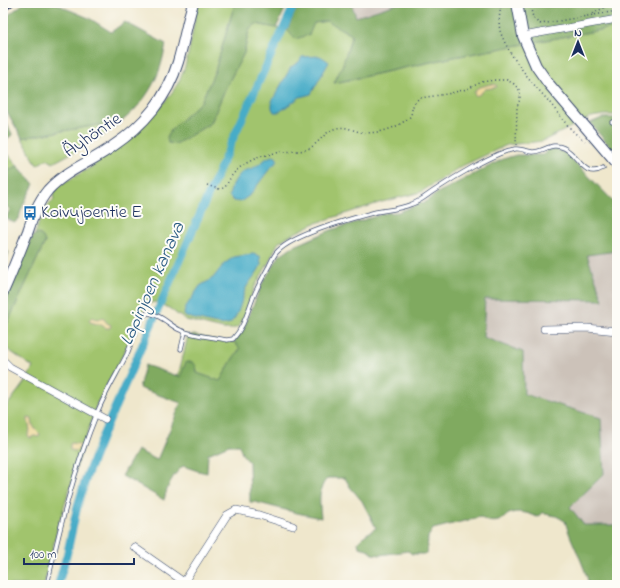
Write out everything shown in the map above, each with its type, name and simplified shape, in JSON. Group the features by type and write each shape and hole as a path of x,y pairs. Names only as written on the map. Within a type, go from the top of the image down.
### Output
{"main road":[{"name":"Äyhöntie","path":"3,292 34,215 48,191 63,176 111,148 125,138 139,125 159,102 171,80 178,62 193,3"},
{"path":"517,3 523,36 536,66 548,83 617,164"}],"street":[{"path":"523,36 617,19"},
{"path":"544,329 587,328 617,331"},
{"path":"3,360 10,367 104,419"},
{"path":"134,547 183,583 227,515 236,510 259,515 293,526"}],"lane":[{"path":"612,122 617,122"},
{"path":"46,585 61,523 75,475 96,414 126,354 141,317 146,313 152,313 169,322 177,329 185,332 227,340 233,339 238,333 255,293 276,254 287,244 339,223 376,212 411,205 422,200 433,191 465,172 490,159 516,149 522,149 529,152 541,152 549,146 566,148 582,166 592,172 603,168"},
{"path":"182,349 185,332"}],"path":[{"path":"530,3 533,18 536,22 541,24 617,11"},
{"path":"592,15 611,3"},
{"path":"207,185 218,189 224,188 231,176 241,166 260,156 310,148 328,131 344,128 368,133 395,127 411,116 413,105 420,98 467,89 482,82 507,80 514,84 520,91 516,149"}],"shaded area":[{"path":"351,3 400,3 356,17"},
{"path":"617,251 617,525 584,525 570,507 604,474 601,418 524,393 523,352 483,337 485,299 603,300 587,255"}],"green space":[{"path":"24,3 56,3 89,18 111,32 125,22 166,44 156,78 134,111 122,121 22,138 3,105 3,19"},
{"path":"198,3 235,3 215,71 201,102 171,130 168,143 176,144 211,123 225,89 244,53 249,30 256,24 287,30 296,39 314,23 327,21 352,35 335,83 454,57 617,27 617,115 591,117 543,141 507,145 460,167 421,192 382,202 313,224 285,238 278,243 254,288 244,318 238,327 223,329 186,320 169,308 155,302 146,304 123,355 97,403 58,526 44,585 3,585 3,412 33,367 4,347 3,333 45,242 42,236 35,234 38,225 44,211 54,200 53,194 60,185 95,165 96,161 146,121 169,97 184,69"},
{"path":"235,3 288,3 276,28 256,24 249,30 244,53 225,89 211,123 176,144 168,143 167,138 171,130 201,102 215,71"},
{"path":"299,3 351,3 356,17 400,3 617,3 617,27 454,57 334,83 343,64 352,35 327,21 314,23 309,35 295,39 287,30"},
{"path":"3,116 12,134 3,141"},
{"path":"602,118 617,118 617,155 590,123"},
{"path":"122,121 103,136 53,163 47,159 37,165 22,138"},
{"path":"3,148 18,166 3,173"},
{"path":"548,149 556,149 566,153 617,205 617,251 587,255 603,300 485,299 483,337 523,352 524,394 601,418 604,474 570,507 584,525 617,525 617,583 609,585 589,585 584,568 565,521 556,516 545,514 543,512 537,517 523,512 516,512 495,522 480,517 433,529 428,537 427,554 412,554 408,551 380,555 373,554 367,549 359,547 358,542 365,535 376,528 362,501 350,487 345,478 328,478 324,482 320,496 321,518 250,502 249,462 242,454 239,445 229,445 208,454 207,473 183,466 170,482 164,500 122,476 137,450 157,460 181,403 139,388 145,365 180,377 186,362 193,362 196,366 197,373 220,381 240,349 234,342 243,330 262,284 280,255 290,248 331,230 386,213 398,212 425,202 439,192 503,159 516,155 543,155"},
{"path":"18,166 34,184 23,205 19,219 14,223 6,218 10,209 3,204 3,173"},
{"path":"35,234 42,236 45,242 3,333 3,304 30,241"},
{"path":"3,248 9,252 3,268"},
{"path":"194,335 218,341 234,342 240,348 220,382 197,373 196,366 180,377 178,376 188,336"}],"sand":[{"path":"491,84 496,85 497,87 485,89 476,96 474,93 477,88"},
{"path":"92,317 97,320 103,318 111,325 110,328 90,322 89,320"},
{"path":"28,418 32,419 33,426 40,434 39,437 34,436 30,438 28,436 30,430"},
{"path":"71,443 79,444 81,446 76,451 70,450"}],"water":[{"path":"320,56 329,62 311,94 300,97 279,112 274,112 272,108 272,101 291,67 299,62 302,57"},
{"path":"273,156 276,157 278,161 271,167 250,195 240,202 234,201 229,196 236,179 244,171 259,165"},
{"path":"253,254 260,256 261,265 247,286 238,312 232,321 225,325 186,317 184,315 185,308 200,286 213,278 224,264 234,257"}],"waterway":[{"name":"Lapinjoen kanava","path":"58,585 67,554 77,508 87,475 102,437 232,141 295,3"}],"railway":[{"path":"3,12 15,3"}],"place":[{"name":"Koivujoentie E","path":"30,213"}]}
